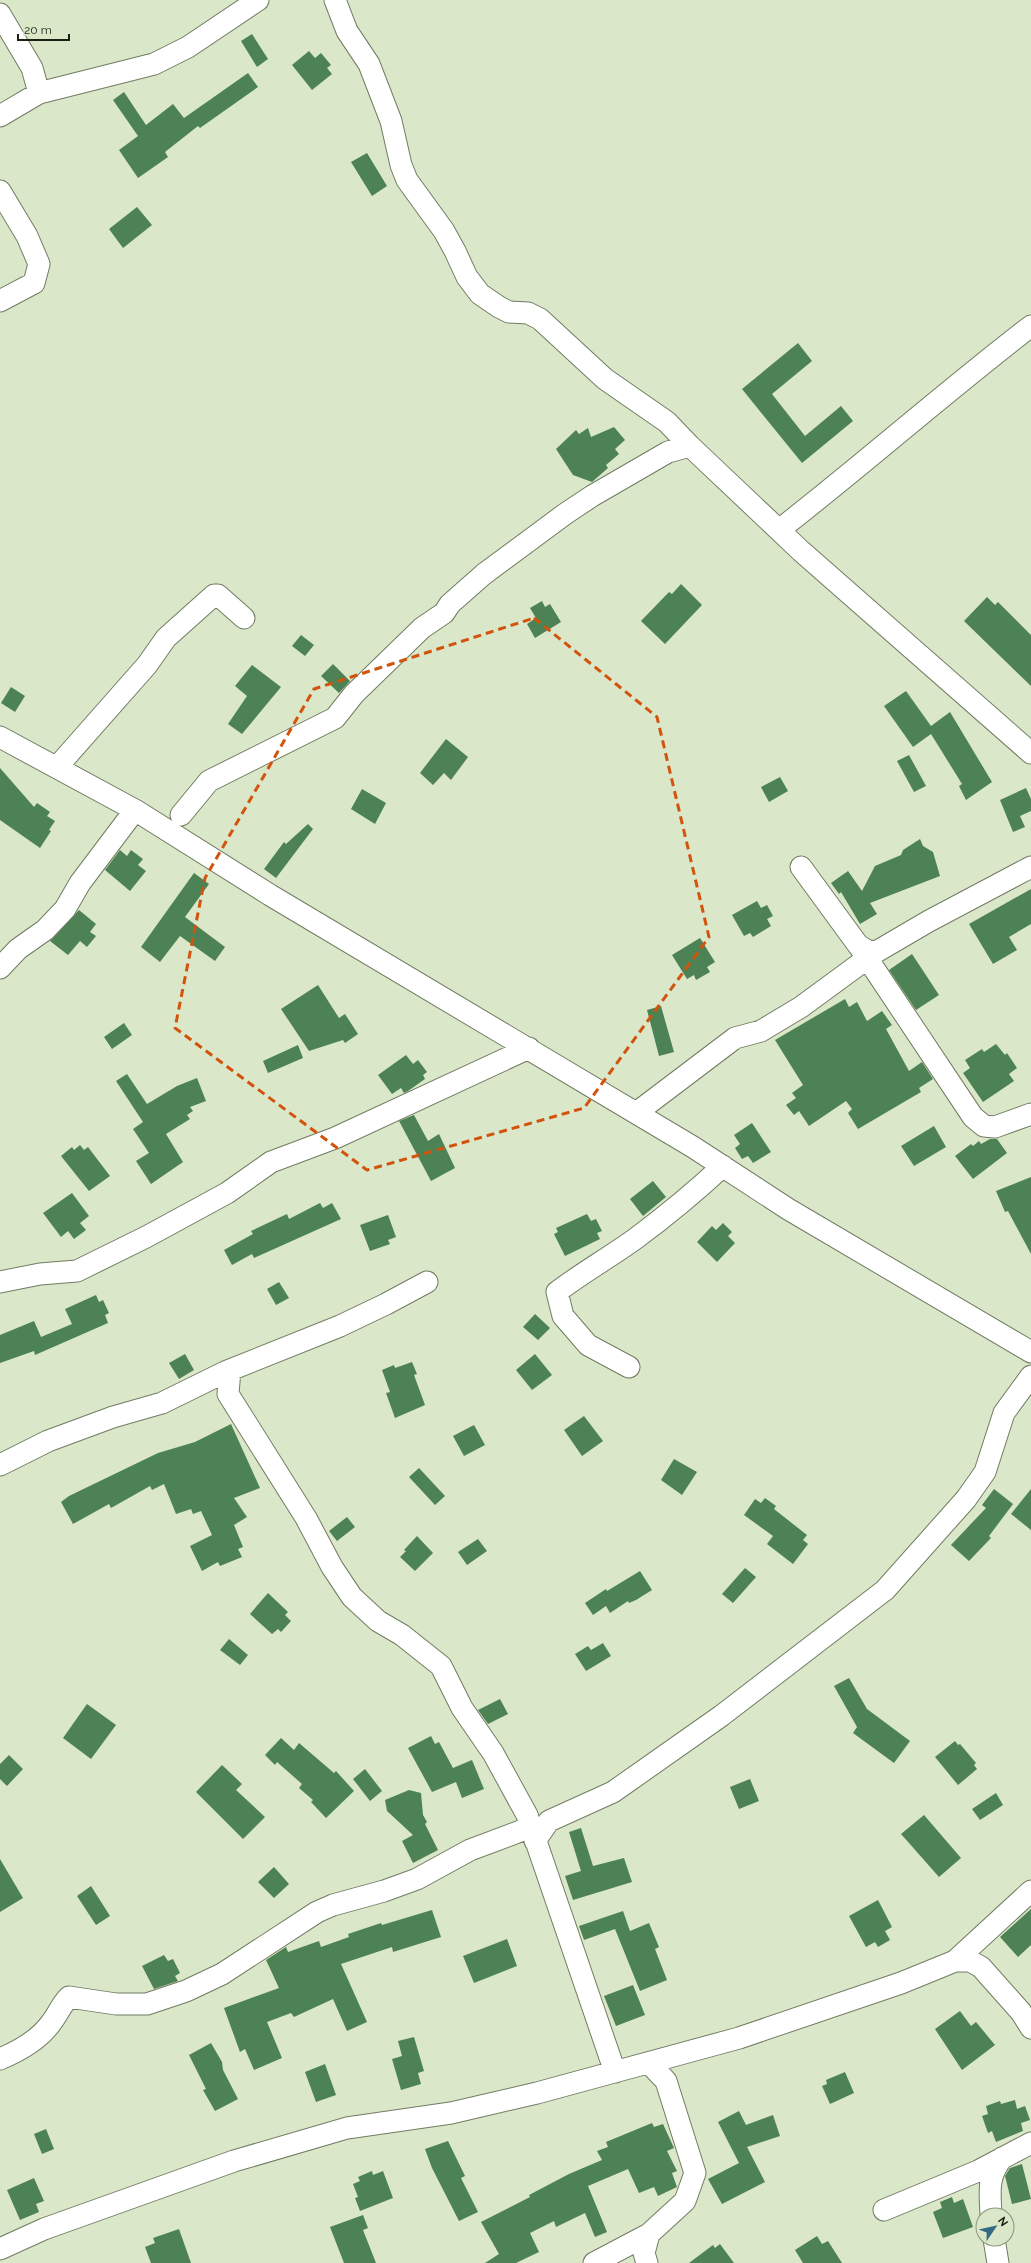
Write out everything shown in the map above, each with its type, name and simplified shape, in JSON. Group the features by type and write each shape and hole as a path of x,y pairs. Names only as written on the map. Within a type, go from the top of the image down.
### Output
{"street":[{"path":"0,116 39,93 154,64 188,47 258,0"},
{"path":"335,0 347,31 369,64 391,121 407,180 444,231 472,285 499,307 509,312 528,313 540,319 605,379 648,407 667,422 680,445 779,530 1031,753"},
{"path":"0,14 32,68 39,93"},
{"path":"0,191 27,236 39,264 34,283 0,300"},
{"path":"779,530 857,469 990,358 1031,326"},
{"path":"181,815 209,780 336,718 354,694 412,637 444,613 450,604 484,574 592,496 680,445"},
{"path":"57,767 147,665 166,638 214,595 218,595 244,618"},
{"path":"0,737 135,810 270,895 659,1126 788,1209 1029,1350 1031,1376 1004,1413 985,1472 966,1499 885,1590 721,1716 613,1792 535,1826 470,1850 416,1879 384,1891 333,1904 316,1912 222,1974 186,1990 147,2004 116,2004 69,1997 60,2007 51,2023 23,2049 0,2059"},
{"path":"0,968 18,949 45,930 66,909 80,883 135,810"},
{"path":"801,867 822,899 867,951 973,1117 984,1126 995,1127 1031,1114"},
{"path":"636,1113 735,1038 761,1031 801,1007 867,951 929,921 1031,868"},
{"path":"0,1282 40,1274 77,1270 146,1237 227,1193 271,1162 335,1138 529,1048"},
{"path":"658,1096 654,1112 659,1126"},
{"path":"629,1367 588,1346 563,1316 557,1292 585,1271 634,1239 685,1200 723,1166"},
{"path":"0,1465 48,1441 113,1417 162,1403 230,1370 340,1326 427,1282"},
{"path":"228,1394 230,1370"},
{"path":"209,1380 228,1394 306,1518 332,1567 352,1597 378,1621 402,1635 441,1666 462,1708 493,1753 535,1826 614,2072"},
{"path":"965,1962 979,1937 1031,1891"},
{"path":"1,2248 44,2229 234,2161 347,2128 451,2113 537,2093 649,2063 746,2036 965,1962 981,1967 1021,2012 1031,2028"},
{"path":"666,2081 678,2055"},
{"path":"594,2263 642,2249 685,2201 695,2173 666,2081 649,2063"},
{"path":"884,2210 978,2171 1031,2143"},
{"path":"990,2207 989,2186 993,2170 1002,2158"},
{"path":"995,2247 998,2263"}],"highlighted area":[{"path":"534,618 657,717 709,937 584,1108 367,1170 175,1028 205,878 314,689"}],"building":[{"path":"252,34 268,59 257,67 241,41"},
{"path":"309,51 315,58 321,53 331,65 327,68 332,74 312,90 292,65"},
{"path":"248,73 258,87 200,128 198,126 165,152 168,157 138,178 119,150 138,136 113,100 124,92 146,125 173,104 184,118"},
{"path":"367,153 387,186 372,196 351,162"},
{"path":"137,207 152,225 123,248 109,229"},
{"path":"798,343 812,361 772,394 805,436 841,406 853,421 802,463 742,389"},
{"path":"614,427 625,440 615,449 619,454 606,465 608,468 592,482 573,475 556,449 576,430 579,434 588,428 591,437"},
{"path":"681,584 702,605 665,644 641,621 669,592 672,594"},
{"path":"987,597 995,605 998,602 1031,635 1031,686 964,621"},
{"path":"542,601 545,607 550,604 561,622 535,638 527,624 536,618 530,608"},
{"path":"301,635 314,645 305,656 292,646"},
{"path":"333,664 350,681 339,693 321,676"},
{"path":"252,665 281,687 242,734 228,724 247,696 235,686"},
{"path":"11,687 25,696 15,712 1,703"},
{"path":"906,691 931,726 950,712 992,782 966,800 959,786 962,784 931,734 913,747 884,706"},
{"path":"446,739 468,757 451,780 444,773 433,785 420,773"},
{"path":"909,755 926,786 914,792 897,761"},
{"path":"0,768 34,807 37,803 50,812 47,816 55,821 49,830 51,831 40,848 0,820"},
{"path":"780,777 788,791 769,802 761,787"},
{"path":"1026,788 1031,799 1031,811 1020,816 1025,827 1013,832 1000,800"},
{"path":"362,789 386,803 375,824 351,809"},
{"path":"308,824 313,829 276,878 264,869 284,842 286,844"},
{"path":"920,839 923,846 933,852 940,876 870,903 877,914 860,924 841,892 839,894 831,883 848,871 862,891 875,866 901,855 903,850"},
{"path":"120,850 127,856 131,850 143,859 138,865 146,871 130,891 105,870"},
{"path":"194,873 209,884 185,917 225,947 215,961 180,936 160,962 141,947"},
{"path":"1031,889 1031,924 1009,937 1017,950 993,964 969,924"},
{"path":"757,901 761,908 767,905 773,916 767,919 771,926 753,937 750,933 744,936 732,915"},
{"path":"79,910 96,924 90,932 96,936 87,947 80,941 68,955 50,941"},
{"path":"700,938 715,962 707,967 710,972 696,980 694,975 687,979 672,955"},
{"path":"912,954 939,995 916,1010 889,970"},
{"path":"318,985 339,1018 345,1014 358,1034 345,1043 343,1040 309,1051 281,1009"},
{"path":"845,999 849,1007 857,1002 867,1021 882,1011 892,1025 886,1029 909,1071 922,1062 933,1079 919,1088 921,1092 858,1129 848,1113 852,1109 846,1101 809,1126 799,1111 794,1115 786,1105 796,1098 792,1093 803,1085 775,1040"},
{"path":"661,1006 674,1052 659,1056 647,1010"},
{"path":"124,1023 132,1035 112,1049 104,1037"},
{"path":"996,1044 1005,1055 1007,1053 1017,1068 1009,1074 1014,1081 983,1102 963,1073 970,1068 965,1060 982,1049 984,1052"},
{"path":"298,1045 303,1058 268,1073 263,1061"},
{"path":"406,1055 413,1064 418,1060 427,1072 423,1075 425,1079 404,1093 401,1088 392,1094 378,1075"},
{"path":"127,1074 147,1104 177,1086 197,1078 206,1101 190,1107 193,1111 187,1115 190,1119 166,1134 183,1162 151,1184 136,1161 149,1153 133,1129 143,1122 116,1081"},
{"path":"414,1115 428,1141 439,1134 455,1168 431,1181 399,1121"},
{"path":"752,1123 771,1152 753,1163 748,1156 742,1159 735,1148 740,1144 734,1135"},
{"path":"934,1126 946,1147 914,1166 901,1146"},
{"path":"990,1139 997,1139 1007,1153 973,1179 955,1156 971,1144 973,1146 979,1141 981,1144"},
{"path":"80,1145 84,1150 88,1147 110,1176 89,1191 61,1156 72,1147 74,1150"},
{"path":"1031,1177 1031,1254 1008,1211 1005,1212 996,1191"},
{"path":"653,1181 666,1197 643,1216 630,1199"},
{"path":"72,1193 89,1216 80,1223 86,1230 74,1239 68,1231 61,1237 43,1213"},
{"path":"320,1203 323,1208 332,1203 341,1219 254,1258 252,1254 232,1265 224,1250 253,1234 251,1231 287,1214 289,1219"},
{"path":"587,1214 591,1221 596,1219 602,1231 597,1233 600,1239 565,1256 554,1234 558,1232 556,1228"},
{"path":"388,1215 396,1237 388,1240 390,1244 370,1251 360,1225"},
{"path":"723,1223 732,1232 728,1236 735,1243 717,1262 697,1242 712,1226 716,1230"},
{"path":"279,1282 289,1298 276,1305 267,1289"},
{"path":"96,1295 99,1302 103,1300 109,1313 105,1315 108,1323 35,1355 34,1351 0,1363 0,1335 34,1321 41,1337 72,1324 65,1309"},
{"path":"535,1314 550,1328 538,1340 523,1327"},
{"path":"185,1354 194,1370 179,1379 169,1363"},
{"path":"535,1354 552,1375 532,1390 516,1370"},
{"path":"412,1362 417,1374 414,1375 425,1405 395,1418 386,1393 390,1392 382,1370 394,1365 395,1368"},
{"path":"584,1416 603,1441 582,1456 564,1430"},
{"path":"231,1424 260,1488 234,1498 247,1517 234,1525 243,1547 238,1549 242,1557 220,1566 218,1562 202,1571 190,1546 212,1535 201,1511 193,1514 191,1509 176,1514 164,1484 152,1490 150,1486 111,1508 109,1504 73,1524 61,1502 69,1496 158,1453 195,1442"},
{"path":"474,1425 485,1445 464,1456 453,1436"},
{"path":"674,1459 697,1472 682,1495 661,1480"},
{"path":"419,1468 445,1496 435,1505 409,1477"},
{"path":"994,1489 1013,1504 989,1536 991,1538 969,1561 951,1545 986,1508 982,1505"},
{"path":"1031,1489 1031,1530 1011,1514"},
{"path":"765,1498 776,1506 774,1509 807,1535 803,1540 808,1544 793,1564 767,1544 773,1536 744,1515 755,1499 761,1503"},
{"path":"347,1517 355,1527 337,1541 329,1531"},
{"path":"417,1536 433,1553 415,1571 400,1557 406,1551 404,1550"},
{"path":"478,1539 487,1551 467,1565 458,1552"},
{"path":"745,1568 756,1577 733,1603 722,1594"},
{"path":"640,1571 652,1590 636,1600 629,1603 628,1601 610,1613 606,1606 593,1615 585,1603 606,1589 607,1591"},
{"path":"268,1593 288,1612 285,1615 291,1621 281,1632 278,1629 272,1634 250,1614"},
{"path":"229,1639 248,1655 240,1665 220,1650"},
{"path":"603,1643 611,1656 586,1671 575,1654 588,1646 591,1650"},
{"path":"849,1678 867,1709 910,1741 894,1763 853,1733 857,1727 834,1686"},
{"path":"500,1699 508,1714 488,1724 478,1710"},
{"path":"87,1704 116,1725 91,1759 63,1738"},
{"path":"431,1736 435,1744 439,1742 453,1768 472,1760 484,1789 462,1798 456,1782 432,1792 408,1748"},
{"path":"281,1738 294,1750 299,1743 334,1773 336,1771 354,1791 326,1818 311,1802 313,1800 299,1788 302,1784 277,1762 275,1765 265,1755"},
{"path":"955,1741 958,1745 960,1744 976,1763 974,1765 977,1769 958,1785 935,1757"},
{"path":"9,1755 23,1769 7,1786 0,1779 0,1764"},
{"path":"222,1765 242,1784 236,1790 265,1817 243,1839 196,1792"},
{"path":"365,1769 382,1791 370,1801 353,1779"},
{"path":"750,1779 759,1801 739,1809 730,1787"},
{"path":"409,1790 421,1793 423,1815 427,1822 425,1824 438,1850 413,1863 402,1841 413,1835 387,1811 385,1800"},
{"path":"996,1793 1003,1805 980,1820 972,1809"},
{"path":"924,1815 961,1858 939,1877 901,1834"},
{"path":"581,1828 593,1866 624,1858 632,1882 573,1900 565,1876 581,1871 569,1832"},
{"path":"0,1859 23,1898 0,1912"},
{"path":"274,1867 289,1884 274,1898 258,1882"},
{"path":"91,1886 110,1916 96,1925 77,1896"},
{"path":"878,1900 892,1927 885,1931 890,1940 878,1947 875,1942 866,1947 849,1916"},
{"path":"1031,1909 1031,1945 1018,1957 1000,1937"},
{"path":"432,1910 441,1937 393,1952 392,1947 341,1964 367,2022 347,2031 333,1999 294,2017 291,2013 267,2022 282,2058 254,2070 245,2049 240,2052 224,2008 279,1988 266,1960 286,1947 288,1952 319,1941 321,1947 349,1937 348,1934 381,1923 382,1925"},
{"path":"623,1911 630,1931 649,1923 659,1947 655,1949 667,1980 640,1991 615,1929 584,1940 579,1926"},
{"path":"507,1939 517,1966 474,1983 463,1956"},
{"path":"164,1955 168,1961 173,1959 180,1973 175,1976 178,1981 154,1989 142,1966"},
{"path":"633,1985 645,2015 616,2026 604,1996"},
{"path":"960,2011 971,2026 976,2022 995,2045 962,2070 935,2029"},
{"path":"414,2037 424,2071 418,2073 421,2084 401,2090 392,2059 402,2056 398,2041"},
{"path":"211,2043 222,2062 223,2070 238,2099 215,2111 203,2090 206,2089 189,2055"},
{"path":"325,2064 336,2095 316,2102 305,2072"},
{"path":"845,2072 854,2093 830,2104 822,2086 827,2084 826,2080"},
{"path":"1015,2100 1017,2109 1025,2106 1030,2120 1021,2123 1023,2131 996,2142 992,2131 988,2133 982,2116 988,2114 986,2106 1000,2101 1001,2104"},
{"path":"739,2111 746,2125 773,2115 780,2136 747,2147 765,2182 722,2204 708,2179 739,2163 718,2122"},
{"path":"652,2123 654,2127 663,2124 674,2148 667,2151 677,2171 672,2173 677,2187 658,2196 654,2187 639,2193 628,2169 588,2186 607,2232 595,2237 585,2213 556,2227 554,2221 530,2233 539,2252 516,2263 485,2263 499,2254 481,2222 530,2197 529,2195 569,2174 602,2160 597,2151 608,2147 606,2142"},
{"path":"46,2129 54,2149 42,2154 34,2134"},
{"path":"448,2141 465,2176 461,2178 478,2212 459,2221 432,2168 425,2149"},
{"path":"1022,2164 1031,2199 1012,2204 1005,2176 1010,2168"},
{"path":"372,2171 373,2175 383,2171 393,2198 360,2211 355,2198 358,2197 353,2184 360,2181 358,2177"},
{"path":"34,2178 44,2201 36,2204 39,2212 20,2220 7,2190"},
{"path":"952,2197 954,2203 963,2199 973,2227 943,2238 933,2212 942,2208 940,2202"},
{"path":"363,2215 368,2228 363,2230 376,2263 344,2263 330,2227"},
{"path":"179,2229 191,2263 151,2263 145,2247 155,2243 153,2238"},
{"path":"817,2236 822,2244 828,2241 842,2263 803,2263 795,2250"},
{"path":"720,2244 734,2263 689,2263 713,2245 715,2248"}]}
